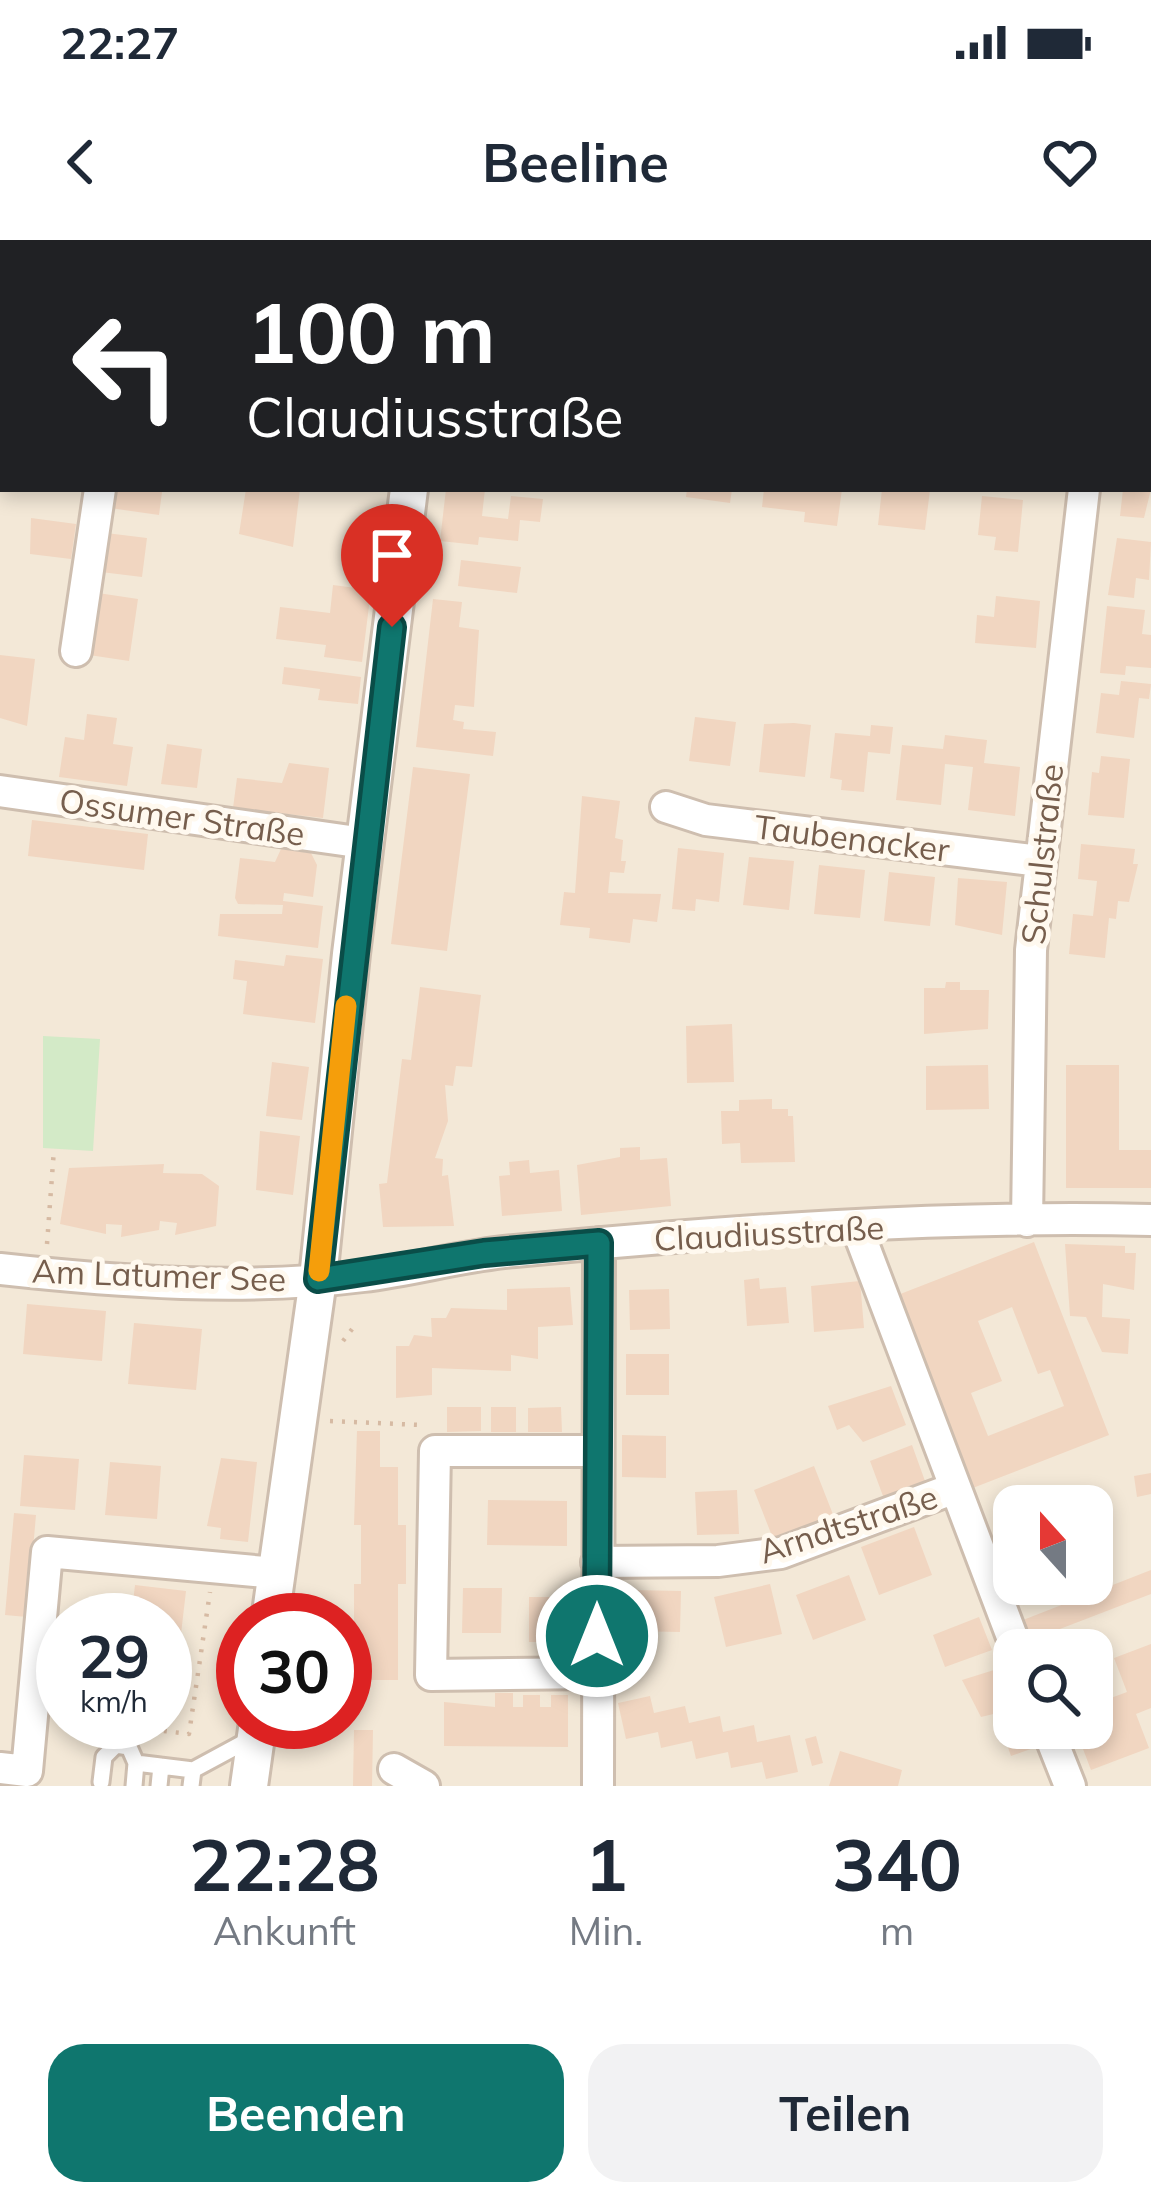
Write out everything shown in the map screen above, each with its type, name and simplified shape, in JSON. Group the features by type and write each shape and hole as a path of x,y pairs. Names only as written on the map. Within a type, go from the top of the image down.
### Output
{"street":[{"path":"76,651 100,492"},
{"path":"274,1593 318,1279 364,843 410,492"},
{"name":"Schulstraße","path":"1027,1221 1027,1049 1040,861 1084,492"},
{"name":"Ossumer Straße","path":"0,791 364,843"},
{"name":"Taubenacker","path":"665,807 706,820 1040,861"},
{"name":"Claudiusstraße","path":"318,1279 484,1253 599,1243 856,1228 1151,1220"},
{"name":"Arndtstraße","path":"856,1228 1009,1629"},
{"path":"598,1786 599,1243"},
{"name":"Am Latumer See","path":"0,1269 165,1281 318,1279"},
{"path":"597,1673 431,1675 435,1451 598,1451"},
{"name":"Arndtstraße","path":"597,1562 718,1562 782,1553 955,1487"},
{"path":"0,1768 27,1771 47,1552 276,1574"},
{"path":"249,1786 254,1749"},
{"path":"1055,1749 1070,1786"},
{"path":"394,1769 424,1786"}],"lane":[{"path":"101,1782 104,1757 116,1745 129,1747 136,1763 134,1786"},
{"path":"136,1763 192,1778 230,1749"},
{"path":"159,1786 161,1766"}],"path":[{"path":"45,1274 54,1149"},
{"path":"330,1421 422,1424 435,1451"},
{"path":"192,1708 214,1568"}],"shaded area":[{"path":"0,492 1151,492 1151,1786 0,1786"}],"green space":[{"path":"43,1036 100,1039 93,1151 43,1148"}],"building":[{"path":"112,492 162,492 159,515 110,508"},
{"path":"246,492 300,492 293,547 239,534"},
{"path":"446,492 485,492 482,516 508,519 511,496 543,499 540,522 520,520 518,541 479,537 478,545 440,541"},
{"path":"687,492 732,492 730,503 686,497"},
{"path":"764,492 842,492 837,526 804,522 805,512 762,507"},
{"path":"882,492 930,492 925,530 878,525"},
{"path":"1123,492 1150,492 1144,518 1120,516"},
{"path":"982,496 1023,500 1018,552 994,550 996,537 978,535"},
{"path":"31,518 76,524 71,559 30,554"},
{"path":"106,533 147,538 142,577 101,572"},
{"path":"1117,538 1151,542 1149,580 1136,578 1134,598 1108,595"},
{"path":"461,560 521,567 517,593 458,586"},
{"path":"333,585 371,590 362,662 324,657 326,645 276,639 280,607 330,613"},
{"path":"98,593 138,599 129,661 89,655"},
{"path":"996,596 1040,601 1036,648 975,643 977,615 994,617"},
{"path":"433,599 462,602 459,627 479,630 474,707 455,705 453,720 464,722 463,729 496,732 493,756 416,747"},
{"path":"1107,606 1145,610 1142,634 1151,635 1151,668 1126,666 1125,675 1100,673"},
{"path":"0,655 35,659 27,726 0,718"},
{"path":"284,667 361,677 358,704 318,700 320,689 282,684"},
{"path":"1121,681 1151,684 1149,699 1139,698 1134,738 1096,733 1101,693 1119,695"},
{"path":"87,714 117,718 113,744 133,747 127,786 59,777 65,737 84,740"},
{"path":"695,717 736,722 730,766 689,761"},
{"path":"764,724 811,725 805,777 759,772"},
{"path":"871,725 893,727 890,754 868,752 864,792 841,790 842,780 830,778 835,733 870,736"},
{"path":"945,735 987,740 984,763 1020,767 1015,816 968,810 973,767 945,764 941,805 896,800 902,745 943,749"},
{"path":"167,744 202,749 197,788 161,784"},
{"path":"1101,756 1130,759 1124,818 1088,815 1092,772 1099,773"},
{"path":"289,763 329,768 323,818 233,808 237,778 282,783"},
{"path":"413,767 470,774 447,951 391,944"},
{"path":"582,796 620,801 615,838 623,840 621,861 626,861 624,873 610,872 608,893 661,894 657,922 633,919 630,943 589,938 590,928 560,925 564,892 575,893"},
{"path":"32,820 148,834 144,870 28,856"},
{"path":"1081,844 1135,849 1133,864 1138,864 1129,902 1118,901 1116,919 1109,918 1105,958 1069,954 1073,914 1093,916 1097,881 1078,879"},
{"path":"678,848 724,853 719,902 696,899 695,911 672,909"},
{"path":"281,849 311,853 317,865 313,897 284,893 283,901 323,906 318,948 218,936 220,914 282,914 283,905 238,904 235,898 240,858 275,862"},
{"path":"749,857 794,861 789,910 743,905"},
{"path":"819,865 865,870 860,918 814,914"},
{"path":"889,872 935,877 930,926 884,921"},
{"path":"958,878 1007,882 1002,935 955,925"},
{"path":"286,955 323,959 315,1023 243,1014 247,981 233,979 235,960 284,966"},
{"path":"946,982 960,982 960,990 989,990 988,1029 924,1034 924,988 945,988"},
{"path":"420,987 481,995 472,1067 456,1066 453,1086 445,1085 448,1121 435,1158 443,1159 442,1176 448,1175 454,1226 383,1227 379,1184 387,1183 402,1059 411,1060"},
{"path":"732,1024 734,1082 687,1083 686,1026"},
{"path":"272,1062 309,1067 302,1120 266,1116"},
{"path":"988,1065 989,1109 926,1110 926,1066"},
{"path":"1066,1065 1119,1065 1119,1150 1151,1150 1151,1188 1066,1188"},
{"path":"772,1099 772,1109 788,1109 788,1116 793,1116 795,1162 741,1163 740,1143 722,1144 721,1111 739,1111 739,1100"},
{"path":"260,1131 300,1136 293,1195 256,1190"},
{"path":"640,1147 640,1160 667,1158 671,1206 581,1215 577,1165 620,1157 620,1148"},
{"path":"529,1160 530,1173 559,1170 562,1211 502,1216 499,1176 510,1175 509,1162"},
{"path":"164,1164 163,1173 202,1174 219,1186 216,1226 175,1235 177,1223 160,1221 159,1230 121,1237 122,1225 106,1224 106,1234 60,1224 69,1168"},
{"path":"1034,1242 1109,1435 965,1491 890,1298","holes":["1012,1307 1038,1374 1050,1370 1064,1406 988,1436 971,1393 1002,1381 978,1321"]},
{"path":"1065,1244 1125,1246 1125,1253 1136,1253 1134,1290 1103,1284 1102,1317 1130,1319 1128,1354 1102,1352 1086,1317 1070,1316"},
{"path":"759,1278 760,1289 786,1287 789,1323 747,1326 744,1280"},
{"path":"860,1281 864,1328 814,1332 811,1286"},
{"path":"570,1287 573,1325 538,1327 538,1359 511,1355 511,1371 432,1368 432,1395 396,1398 396,1346 409,1346 414,1335 432,1337 431,1318 446,1318 451,1308 507,1310 507,1289"},
{"path":"669,1289 670,1329 630,1330 629,1290"},
{"path":"27,1304 106,1311 102,1361 23,1354"},
{"path":"134,1323 202,1329 196,1390 128,1384"},
{"path":"626,1354 669,1354 669,1395 626,1395"},
{"path":"891,1386 906,1425 863,1442 849,1425 837,1430 828,1406"},
{"path":"447,1407 481,1407 481,1431 447,1432"},
{"path":"491,1407 516,1407 516,1432 491,1432"},
{"path":"561,1407 562,1432 528,1432 528,1408"},
{"path":"357,1431 380,1431 380,1467 398,1467 398,1525 406,1525 406,1584 398,1584 398,1680 372,1680 372,1593 354,1593 354,1584 361,1584 361,1525 354,1525"},
{"path":"622,1435 666,1436 666,1478 622,1477"},
{"path":"912,1445 925,1481 901,1494 883,1496 870,1461"},
{"path":"24,1455 79,1459 75,1510 20,1506"},
{"path":"221,1458 257,1462 248,1542 220,1539 221,1528 207,1526"},
{"path":"110,1462 161,1466 157,1519 105,1515"},
{"path":"814,1466 834,1517 774,1541 754,1490"},
{"path":"1151,1473 1151,1494 1137,1497 1134,1476"},
{"path":"737,1490 739,1534 697,1535 695,1492"},
{"path":"488,1500 567,1501 567,1546 487,1545"},
{"path":"14,1513 36,1515 27,1617 5,1615"},
{"path":"914,1527 932,1575 879,1595 861,1547"},
{"path":"1151,1570 1151,1594 1060,1629 1021,1629 1018,1622 1061,1605 1113,1605 1113,1585"},
{"path":"849,1575 866,1620 813,1640 796,1595"},
{"path":"770,1584 782,1634 726,1647 714,1597"},
{"path":"135,1585 186,1591 186,1593 134,1593"},
{"path":"463,1588 502,1588 501,1633 462,1633"},
{"path":"632,1590 681,1591 680,1632 631,1631"},
{"path":"529,1597 569,1597 568,1642 529,1642"},
{"path":"979,1617 992,1650 945,1667 933,1635"},
{"path":"1151,1644 1151,1708 1136,1714 1149,1748 1091,1770 1083,1749 1113,1749 1113,1697 1127,1692 1114,1658"},
{"path":"993,1670 993,1714 981,1717 962,1680"},
{"path":"495,1693 513,1693 513,1707 523,1707 523,1695 540,1695 540,1707 551,1707 551,1695 568,1695 568,1747 444,1746 444,1702 495,1707"},
{"path":"650,1696 654,1713 685,1706 689,1723 720,1716 723,1732 754,1725 757,1742 790,1735 798,1772 766,1779 762,1762 731,1768 728,1752 696,1759 692,1741 661,1748 658,1732 626,1739 618,1703"},
{"path":"373,1730 372,1786 353,1786 354,1749 372,1749"},
{"path":"816,1736 823,1763 812,1766 805,1739"},
{"path":"840,1751 902,1770 898,1786 829,1786"}],"slow traffic":[{"path":"319,1271 346,1006"}],"route":[{"path":"392,627 355,917 318,1279 364,1276 484,1253 599,1243 597,1636"}]}
